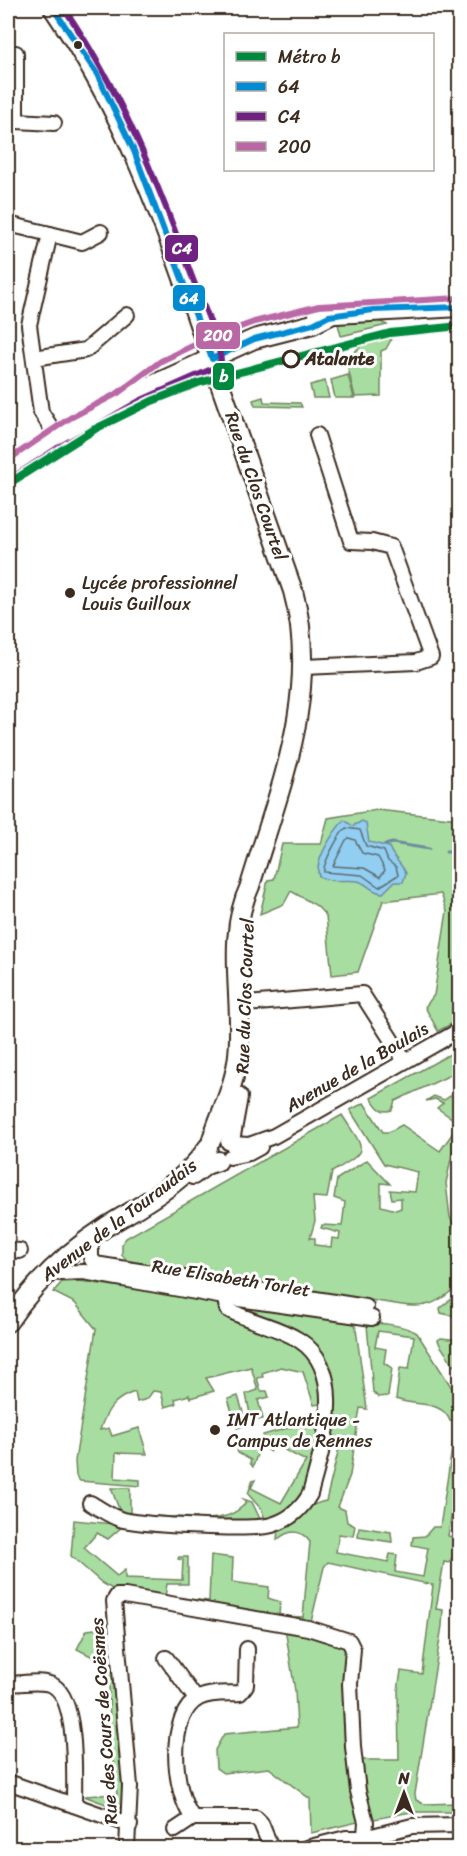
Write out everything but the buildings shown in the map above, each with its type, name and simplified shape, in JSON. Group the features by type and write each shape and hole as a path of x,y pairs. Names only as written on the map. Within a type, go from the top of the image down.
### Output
{"main road":[{"name":"Rue du Clos Courtel","path":"53,8 90,62 124,129 176,254 292,591 301,629 304,668 297,729 250,886 242,902 238,932 238,1056 228,1098 222,1148"},
{"path":"8,470 57,437 210,354 254,339 313,324 329,316 373,310 459,307"},
{"name":"Rue du Clos Courtel","path":"222,1148 242,1083 246,1004 246,926 250,886"},
{"name":"Avenue de la Touraudais","path":"8,1322 23,1299 82,1257 164,1191 200,1158 222,1148"}],"street":[{"path":"8,53 16,53 16,121 54,123"},
{"path":"8,224 82,242 101,232"},
{"path":"50,234 29,325 41,412 57,437"},
{"path":"34,358 86,350 127,315"},
{"path":"304,668 417,662 431,657 391,547 372,542 351,541 317,435"},
{"path":"246,1004 362,994 405,1061"},
{"name":"Avenue de la Boulais","path":"222,1148 249,1153 273,1136 459,1030"},
{"name":"Rue Elisabeth Torlet","path":"82,1257 222,1283 369,1313 224,1298 82,1257"},
{"path":"90,1503 113,1517 135,1522 253,1528 283,1521 304,1505 310,1494 329,1419 322,1367 299,1339 231,1311 224,1304 222,1283"},
{"name":"Rue des Cours de Coësmes","path":"128,1848 130,1786 114,1601 117,1596 308,1628 349,1641 353,1649 350,1684 353,1747 358,1791 366,1822 364,1843"},
{"path":"193,1818 178,1780 179,1724 196,1699 206,1695 240,1693 246,1685 247,1648"},
{"path":"166,1658 196,1699"},
{"path":"8,1684 46,1683 53,1686 65,1699 72,1734 74,1805"},
{"path":"8,1782 130,1825"},
{"path":"175,1830 193,1818 256,1818 261,1823 271,1848"},
{"path":"306,1848 346,1838 364,1843 412,1826 459,1825"}],"green space":[{"path":"377,320 387,325 341,336 338,324"},
{"path":"392,338 386,349 381,351 381,396 355,397 346,360 363,344"},
{"path":"348,375 354,398 335,398 331,380"},
{"path":"325,381 329,398 313,398 310,385"},
{"path":"263,397 264,402 300,403 302,407 255,406 253,400"},
{"path":"377,810 459,819 459,1020 438,1031 425,1007 434,995 447,911 441,894 383,901 358,972 332,975 326,916 317,906 291,891 284,904 260,914 268,880 274,879 282,844 321,844 328,818"},
{"path":"459,1049 459,1071 395,1101 392,1110 382,1110 371,1098"},
{"path":"459,1090 459,1123 437,1108 443,1103 435,1099 426,1101 434,1096 444,1100"},
{"path":"364,1103 383,1132 389,1132 402,1125 440,1151 459,1124 459,1136 452,1154 446,1183 450,1217 459,1237 459,1285 439,1300 419,1306 402,1305 130,1263 122,1255 122,1244 126,1238 342,1115 356,1136 360,1148 353,1158 332,1172 327,1198 313,1197 315,1221 310,1238 315,1238 315,1245 331,1247 332,1238 339,1239 340,1233 321,1228 322,1225 342,1226 345,1202 334,1198 337,1179 367,1160 390,1184 381,1183 381,1206 396,1210 401,1208 401,1198 392,1199 390,1190 415,1192 418,1172 384,1164 350,1110"},
{"path":"80,1281 217,1301 222,1309 304,1348 318,1372 322,1394 320,1404 314,1405 303,1372 281,1367 262,1373 263,1377 257,1378 261,1391 267,1391 269,1397 258,1400 263,1419 253,1421 253,1429 246,1394 258,1390 251,1367 206,1378 214,1391 190,1398 189,1395 175,1399 176,1404 165,1407 161,1392 153,1391 147,1399 137,1402 135,1392 112,1406 100,1430 109,1428 112,1436 139,1428 147,1454 116,1453 115,1478 140,1480 140,1486 80,1481 76,1476 75,1461 96,1329 75,1303 53,1292 62,1282"},
{"path":"459,1293 459,1317 441,1313 440,1308"},
{"path":"229,1303 337,1320 338,1317 349,1318 355,1322 367,1409 360,1408 350,1475 338,1507 345,1510 347,1522 355,1526 353,1536 339,1534 336,1552 388,1562 390,1554 397,1555 395,1572 423,1577 428,1548 412,1545 413,1537 425,1536 433,1527 440,1527 456,1422 450,1421 441,1409 434,1406 396,1399 400,1368 409,1369 414,1336 378,1331 375,1347 386,1349 384,1363 392,1368 388,1396 378,1397 373,1392 367,1325 392,1325 417,1333 459,1399 459,1507 453,1506 448,1536 457,1538 456,1551 449,1563 444,1562 436,1609 443,1610 442,1626 415,1794 416,1800 424,1804 459,1803 459,1812 411,1812 369,1820 356,1760 399,1760 398,1690 401,1671 422,1674 433,1585 328,1562 324,1567 311,1622 119,1593 102,1583 71,1556 74,1520 124,1525 108,1539 97,1533 84,1548 117,1576 125,1570 125,1578 182,1580 183,1560 178,1559 188,1557 188,1584 167,1584 165,1597 209,1601 211,1555 233,1558 232,1582 269,1587 268,1598 280,1602 279,1616 303,1617 310,1542 302,1534 294,1532 285,1534 277,1540 278,1529 307,1509 326,1501 339,1448 329,1445 332,1413 324,1360 277,1326"},
{"path":"441,1338 459,1340 459,1373 440,1345 438,1340"},
{"path":"238,1396 247,1425 237,1428 228,1399"},
{"path":"317,1420 321,1421 313,1468 302,1494 294,1505 281,1514 265,1520 262,1510 248,1494 252,1481 255,1480 251,1488 281,1503 306,1461 275,1445 270,1452 267,1450 263,1435"},
{"path":"254,1440 258,1451 253,1467 251,1460 238,1453 236,1446"},
{"path":"111,1488 130,1488 130,1515 196,1518 197,1521 131,1518 119,1509"},
{"path":"243,1499 252,1502 261,1521 208,1519 233,1513 246,1503"},
{"path":"359,1527 391,1532 392,1542 358,1537"},
{"path":"111,1627 127,1812 84,1796 117,1794 110,1739 109,1684 99,1660 77,1649 87,1630"},
{"path":"285,1628 343,1645 348,1649 362,1821 311,1833 310,1799 269,1768 223,1773 216,1768 215,1750 224,1734 297,1727 295,1691"}],"water":[{"path":"344,820 353,826 362,821 366,823 369,842 389,847 406,873 403,882 394,882 383,893 358,881 333,881 319,876 319,863 322,855"}],"waterway":[{"path":"385,845 392,843 429,849"},
{"path":"446,852 460,852"}],"metro line":[{"name":"b","path":"8,484 95,429 152,401 198,383 390,333 460,326"}],"transit line":[{"name":"64","path":"53,8 97,74 134,151 212,359 254,339 313,324 329,316 373,310 460,307"},
{"name":"C4","path":"13,477 62,445 139,401 216,367 221,360 208,316 136,136 103,71 64,8"},
{"name":"200","path":"8,460 70,418 118,393 161,361 205,340 254,322 319,306 459,298"}],"place":[{"name":"Atalante","path":"291,359"},
{"name":"Lycée professionnel Louis Guilloux","path":"70,593"},
{"name":"IMT Atlantique - Campus de Rennes","path":"215,1430"}]}
